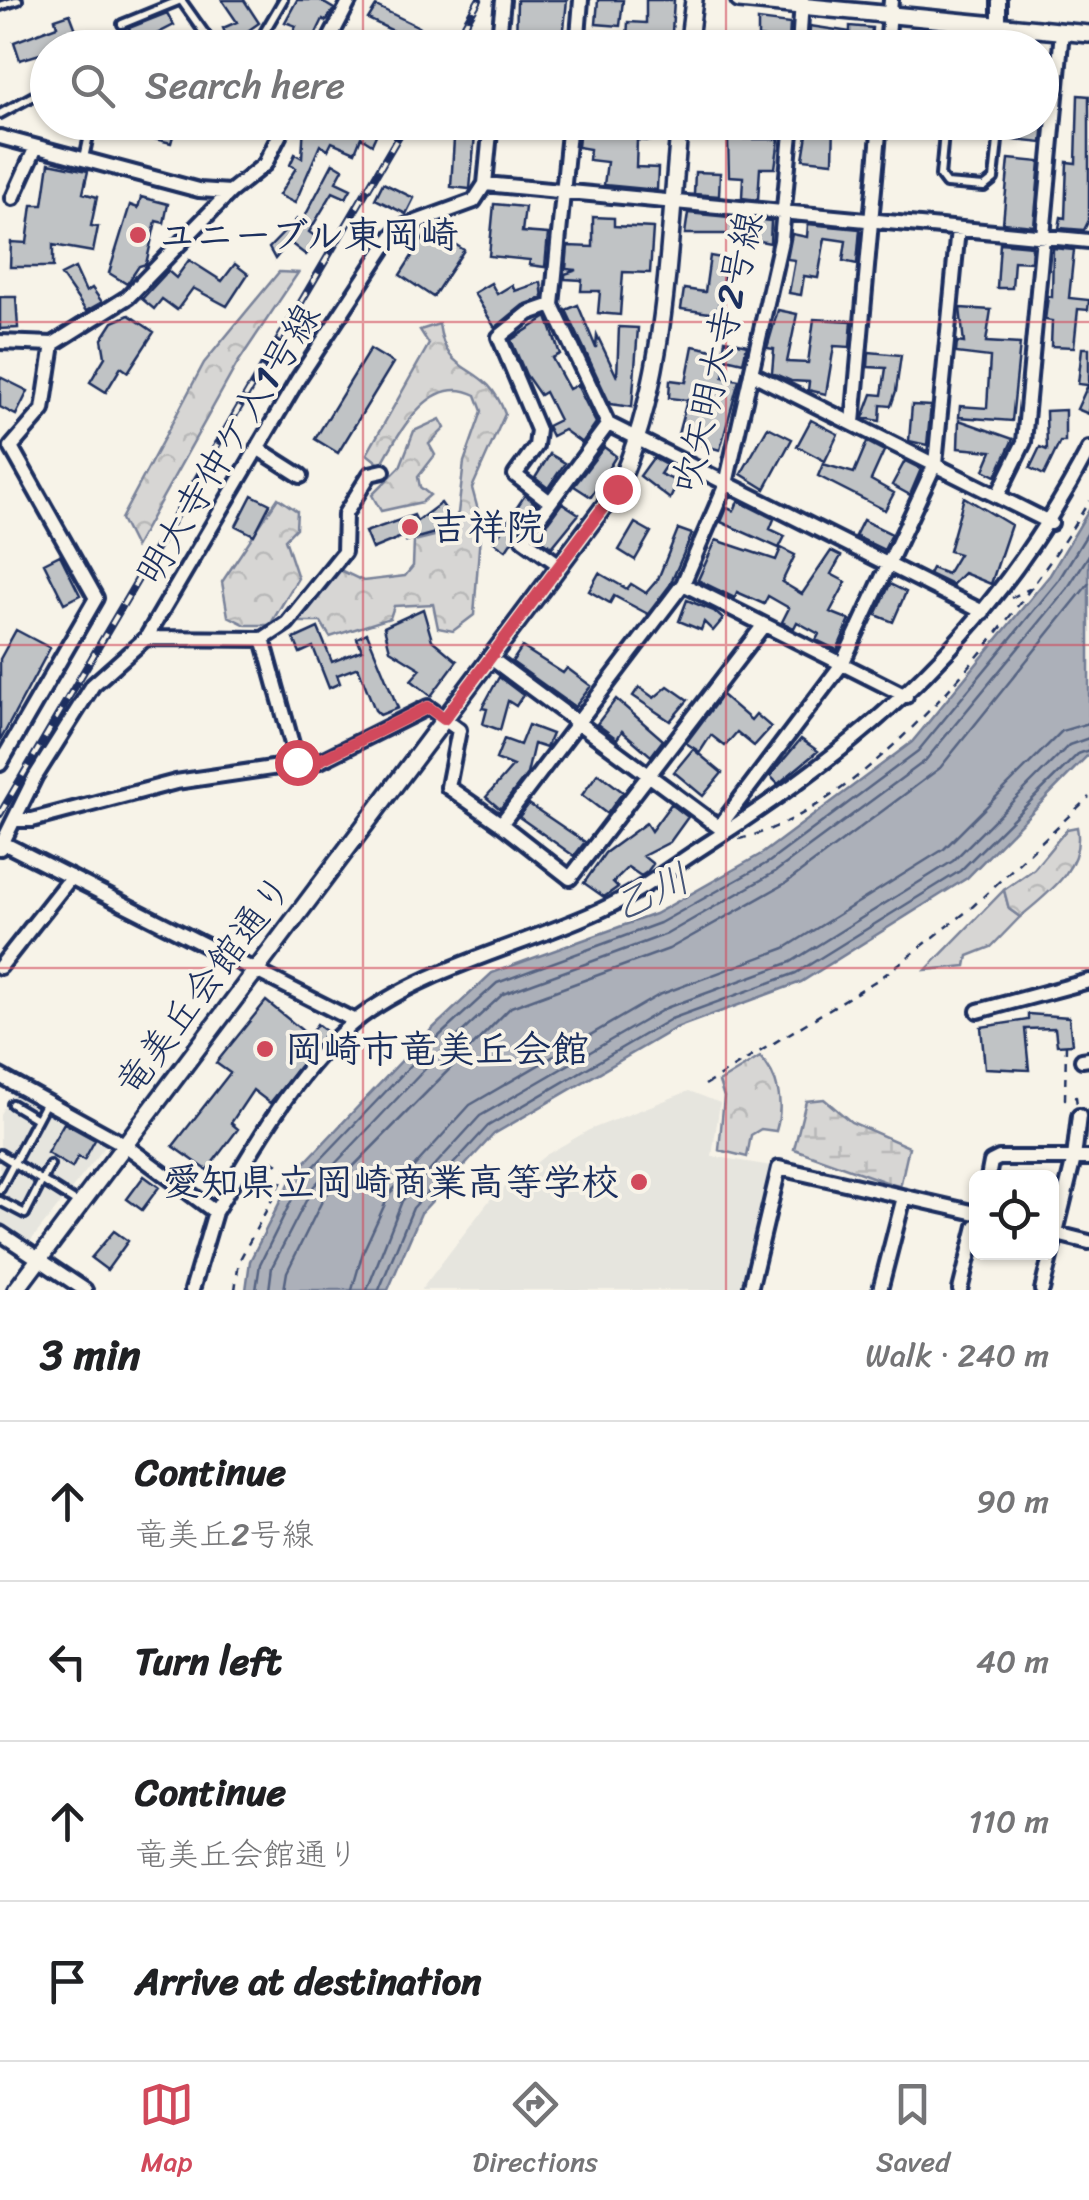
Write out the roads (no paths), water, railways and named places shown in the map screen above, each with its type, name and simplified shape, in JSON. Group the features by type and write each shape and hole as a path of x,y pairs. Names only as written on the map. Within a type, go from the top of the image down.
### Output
{"street":[{"path":"334,30 350,0"},
{"path":"500,30 503,0"},
{"path":"578,30 581,0"},
{"path":"690,30 694,0"},
{"path":"739,0 891,8 956,20 1051,30"},
{"path":"999,0 1005,26"},
{"path":"801,30 802,3"},
{"path":"1059,31 1089,34"},
{"path":"1059,62 1062,31"},
{"path":"0,137 199,190 230,192"},
{"path":"0,342 53,344 128,297 230,192 265,164 277,140"},
{"path":"489,140 485,184 1089,241"},
{"path":"568,140 552,306 608,424 983,612"},
{"path":"678,140 652,395 640,440 617,489 492,659 722,830"},
{"name":"吹矢明大寺2号線","path":"501,824 683,584 726,484 781,241 790,140"},
{"path":"853,423 878,140"},
{"path":"998,496 1024,442 1051,140"},
{"path":"13,198 36,148"},
{"name":"明大寺仲ケ入1号線","path":"2,846 34,778 93,686 146,638 258,448 392,236 400,228 474,201 485,184"},
{"path":"722,830 842,664 934,464 958,229"},
{"path":"550,502 516,475 536,446 538,430 498,337 529,312 552,306"},
{"path":"0,764 96,598 11,447 43,410 53,344"},
{"path":"750,372 1050,523"},
{"path":"561,566 523,538 608,424"},
{"path":"258,448 301,476"},
{"path":"192,1290 215,1212 302,1078 355,1021 416,986 615,903 802,780 906,696 983,612 1050,523 1089,449"},
{"path":"146,638 263,638 286,623 344,552 345,514 370,474 383,470"},
{"path":"683,584 906,696"},
{"path":"16,820 32,820 176,782 320,760 428,707 460,730 448,788 570,878 763,626"},
{"path":"263,638 297,762"},
{"name":"竜美丘会館通り","path":"16,1290 492,659"},
{"path":"2,846 355,1021"},
{"path":"0,967 71,878"},
{"path":"978,1012 1089,981"},
{"path":"0,1076 125,1145 215,1212"},
{"path":"1059,1214 1074,1158 1078,1116"},
{"path":"990,1170 991,1162 998,1158 1089,1158"},
{"path":"750,1290 779,1168 969,1212"},
{"path":"880,1290 904,1197"},
{"path":"0,1233 84,1290"},
{"path":"1059,1234 1089,1242"},
{"path":"960,1290 969,1254"},
{"path":"1042,1290 1048,1260"}],"lane":[{"path":"0,6 18,0"},
{"path":"122,24 181,0 202,30"},
{"path":"266,30 283,0"},
{"path":"955,30 956,20"},
{"path":"1005,26 1006,30"},
{"path":"0,114 30,98"},
{"path":"84,158 88,140"},
{"path":"943,140 940,176 946,184 984,187 994,179 998,140"},
{"path":"0,1189 46,1101"},
{"path":"12,1104 37,1118"},
{"path":"0,1154 44,1178 80,1205"},
{"path":"0,1201 25,1214 50,1165"}],"water":[{"path":"1089,510 1089,754 967,878 801,982 676,1028 494,1134 421,1213 388,1290 246,1290 250,1261 294,1174 430,1031 492,973 655,914 763,853 912,742 1050,575"}],"railway":[{"path":"462,30 479,0"},
{"path":"0,814 396,140"}],"place":[{"name":"ユニーブル東岡崎","path":"138,235"},
{"name":"吉祥院","path":"410,527"},
{"name":"岡崎市竜美丘会館","path":"265,1049"},
{"name":"愛知県立岡崎商業高等学校","path":"639,1182"}],"water label":[{"name":"乙川","path":"651,892"}]}
